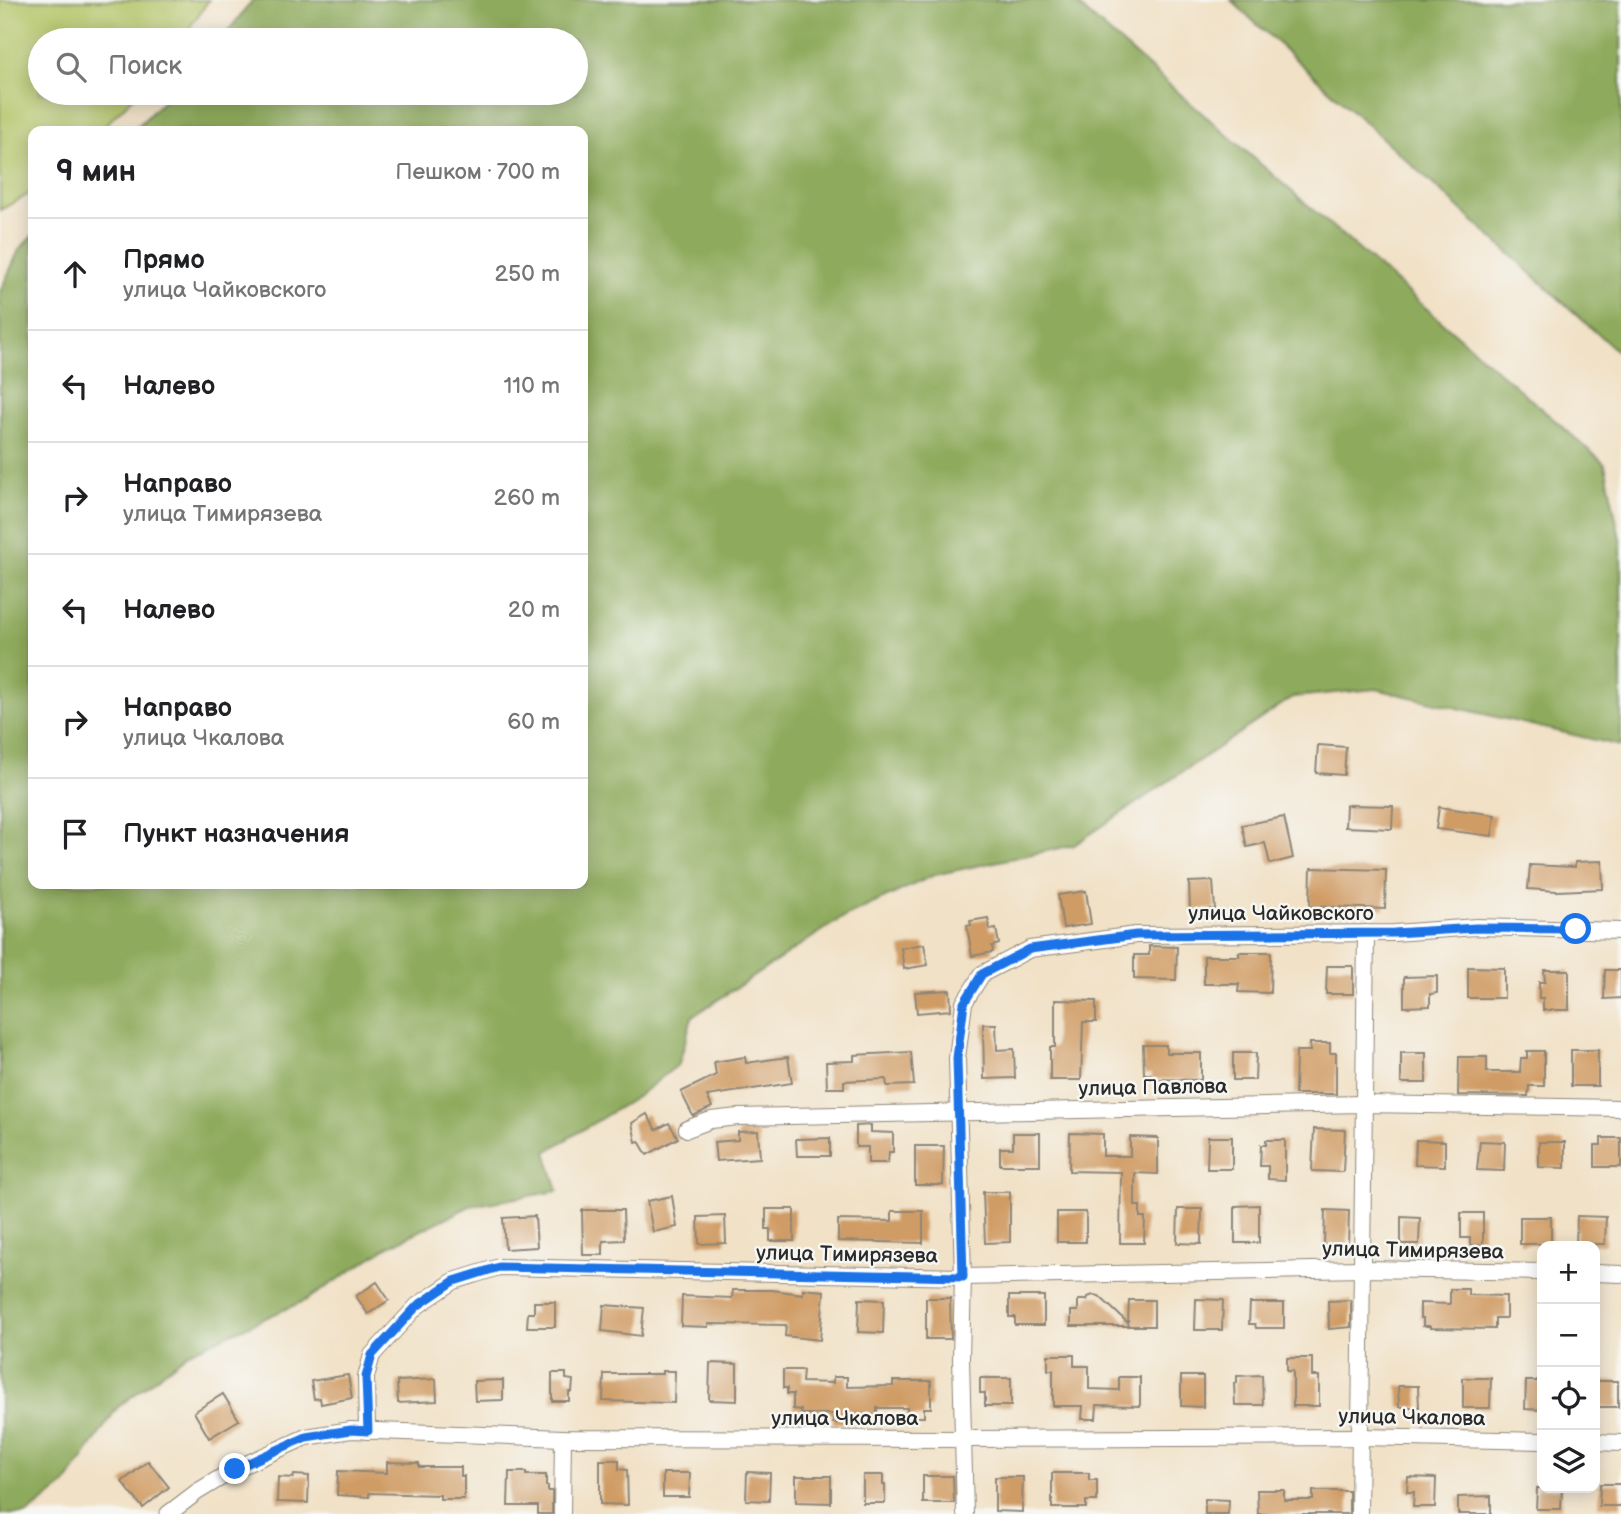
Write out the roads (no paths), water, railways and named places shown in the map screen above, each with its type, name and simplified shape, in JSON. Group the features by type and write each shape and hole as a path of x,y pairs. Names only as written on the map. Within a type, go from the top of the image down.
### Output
{"street":[{"name":"улица Чайковского","path":"960,1113 957,1058 964,1003 982,974 1030,949 1136,935 1366,933 1476,928 1621,931"},
{"path":"1359,1514 1366,933"},
{"name":"улица Павлова","path":"687,1129 711,1120 738,1117 1364,1104 1621,1108"},
{"path":"960,1113 965,1514"},
{"name":"улица Тимирязева","path":"368,1431 366,1377 372,1355 417,1306 454,1281 499,1267 963,1277 1362,1269 1537,1272"},
{"path":"1600,1273 1621,1274"},
{"name":"улица Чкалова","path":"168,1514 235,1469 306,1437 351,1430 563,1438 1360,1437 1537,1441"},
{"path":"562,1514 563,1438"},
{"path":"1600,1442 1621,1443"}]}
